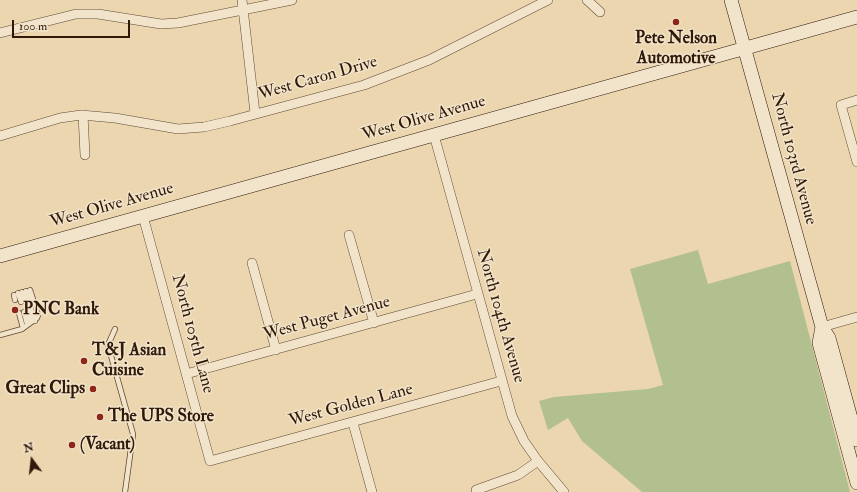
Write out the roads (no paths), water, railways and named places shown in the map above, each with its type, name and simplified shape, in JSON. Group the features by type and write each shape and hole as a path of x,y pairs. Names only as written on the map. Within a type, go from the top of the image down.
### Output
{"main road":[{"name":"North 103rd Avenue","path":"731,0 822,327 829,338 857,440"},
{"name":"West Olive Avenue","path":"0,256 857,17"},
{"name":"North 103rd Avenue","path":"822,327 819,343 857,483"}],"street":[{"path":"242,0 255,113"},
{"path":"0,33 76,14 98,14 161,24 172,24 244,11 292,0"},
{"name":"West Caron Drive","path":"0,136 60,118 83,115 115,118 178,129 204,127 364,85 429,60 548,0"},
{"path":"587,0 600,12"},
{"path":"857,100 841,105 857,162"},
{"path":"83,115 85,155"},
{"name":"North 104th Avenue","path":"434,135 501,381 512,416 524,441 538,461 564,492"},
{"name":"North 105th Lane","path":"143,216 210,461"},
{"path":"349,235 374,323"},
{"path":"252,263 276,350"},
{"name":"West Puget Avenue","path":"186,374 477,294"},
{"path":"822,327 857,317"},
{"name":"West Golden Lane","path":"210,461 501,381"},
{"path":"353,422 372,492"},
{"path":"476,490 518,475 538,461"}],"lane":[{"path":"21,293 25,301 21,293"},
{"path":"0,334 27,325 38,315 21,293"},
{"path":"27,325 25,311 27,325"},
{"path":"115,329 108,345 134,434 125,492"}],"place":[{"name":"Pete Nelson Automotive","path":"676,22"},
{"name":"PNC Bank","path":"15,310"},
{"name":"T&J Asian Cuisine","path":"84,361"},
{"name":"Great Clips","path":"93,389"},
{"name":"The UPS Store","path":"100,417"},
{"name":"(Vacant)","path":"72,445"}]}
